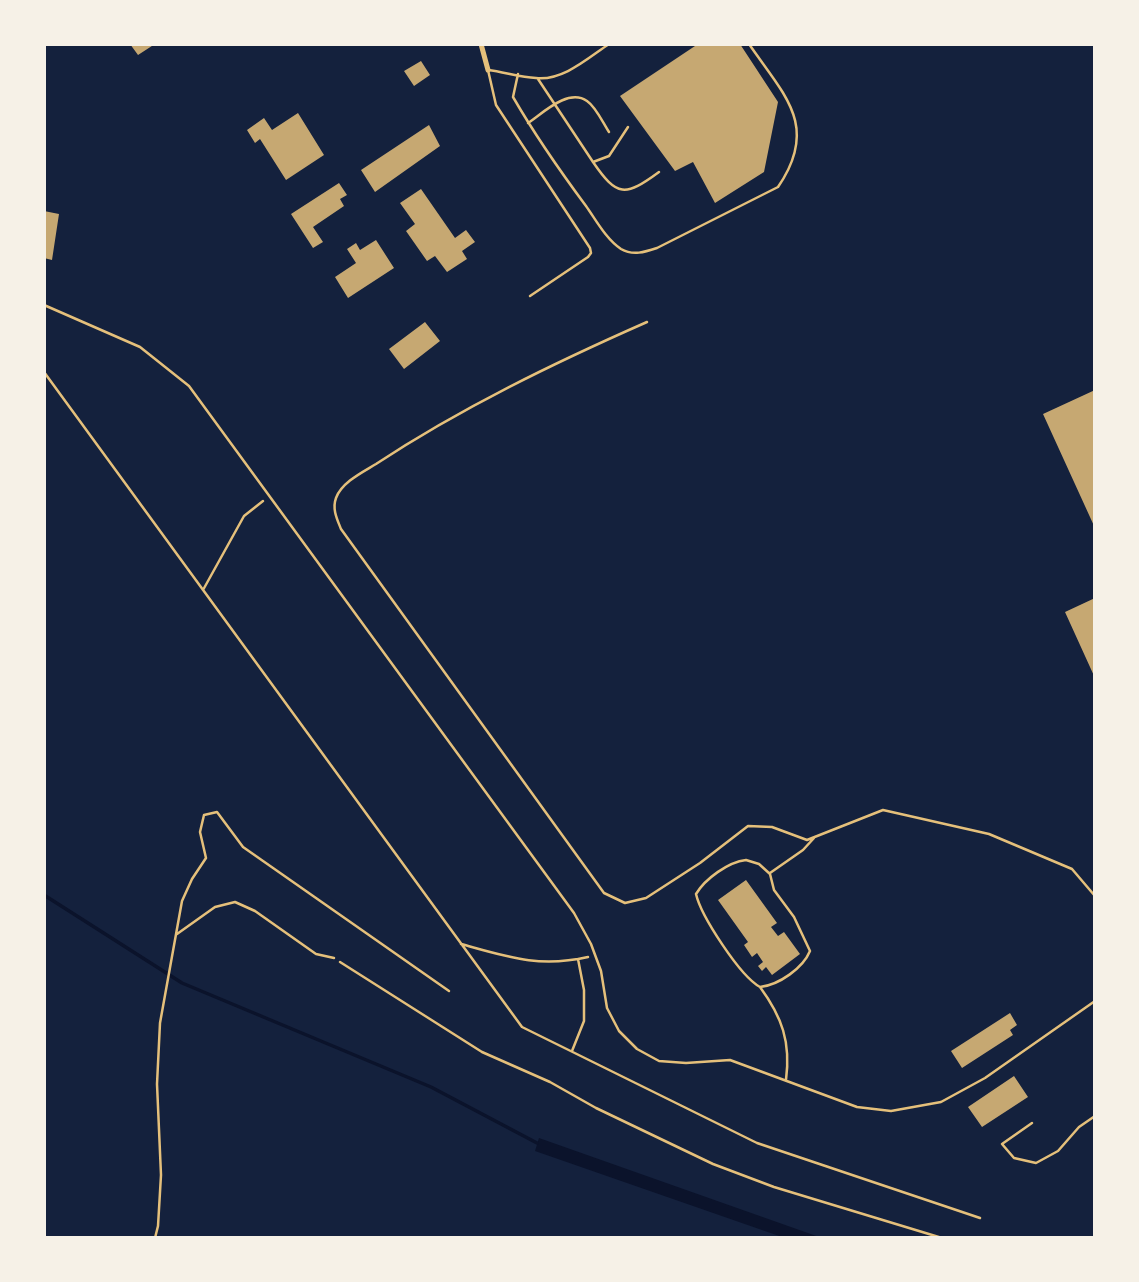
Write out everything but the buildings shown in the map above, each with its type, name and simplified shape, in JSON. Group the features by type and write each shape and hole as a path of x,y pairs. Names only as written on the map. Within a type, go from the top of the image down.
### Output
{"street":[{"path":"481,44 488,70"}],"lane":[{"path":"530,296 591,253 496,105 488,70 538,79 554,76 575,68 609,44"},
{"path":"518,74 513,97 556,165 608,236 620,248 630,253 642,253 778,187 790,169 798,138 793,109 750,44"},
{"path":"538,79 608,184 627,190 640,186 659,172"},
{"path":"528,123 568,97 576,96 588,101 609,132"},
{"path":"593,162 609,156 628,127"},
{"path":"44,305 140,347 189,386 574,913 601,971 607,1007 619,1031 636,1049 659,1061 686,1063 730,1060 857,1107 891,1111 941,1102 985,1078 1095,1000"},
{"path":"646,322 465,410 349,481 336,497 335,513 341,529 604,893 625,903 646,898 700,863 748,826 772,827 807,839 883,810 989,834 1072,869 1095,896"},
{"path":"155,1238 161,1175 158,1084 160,1023 182,901 206,858 200,832 204,815 217,812 243,847 449,991"},
{"path":"770,874 803,850 816,836"},
{"path":"760,987 770,986 792,972 806,960 810,951 794,917 774,890 770,874 758,864 746,860 736,861 701,885 696,894 704,917 747,977 760,987 777,1010 789,1060 786,1080"},
{"path":"177,934 215,907 236,902 256,911 316,954 334,958"},
{"path":"1032,1123 1002,1144 1014,1158 1036,1163 1058,1151 1079,1127 1095,1116"}],"path":[{"path":"44,372 522,1027 757,1143 980,1218"},
{"path":"203,590 244,516 271,497"},
{"path":"461,944 520,961 545,962 595,956"},
{"path":"334,958 482,1052 550,1082 596,1108 713,1164 774,1187 942,1238"},
{"path":"572,1052 584,1021 584,990 578,959"}],"water":[{"path":"539,1138 822,1238 785,1238 535,1151"}],"waterway":[{"path":"44,895 182,983 431,1087 537,1143"}]}
